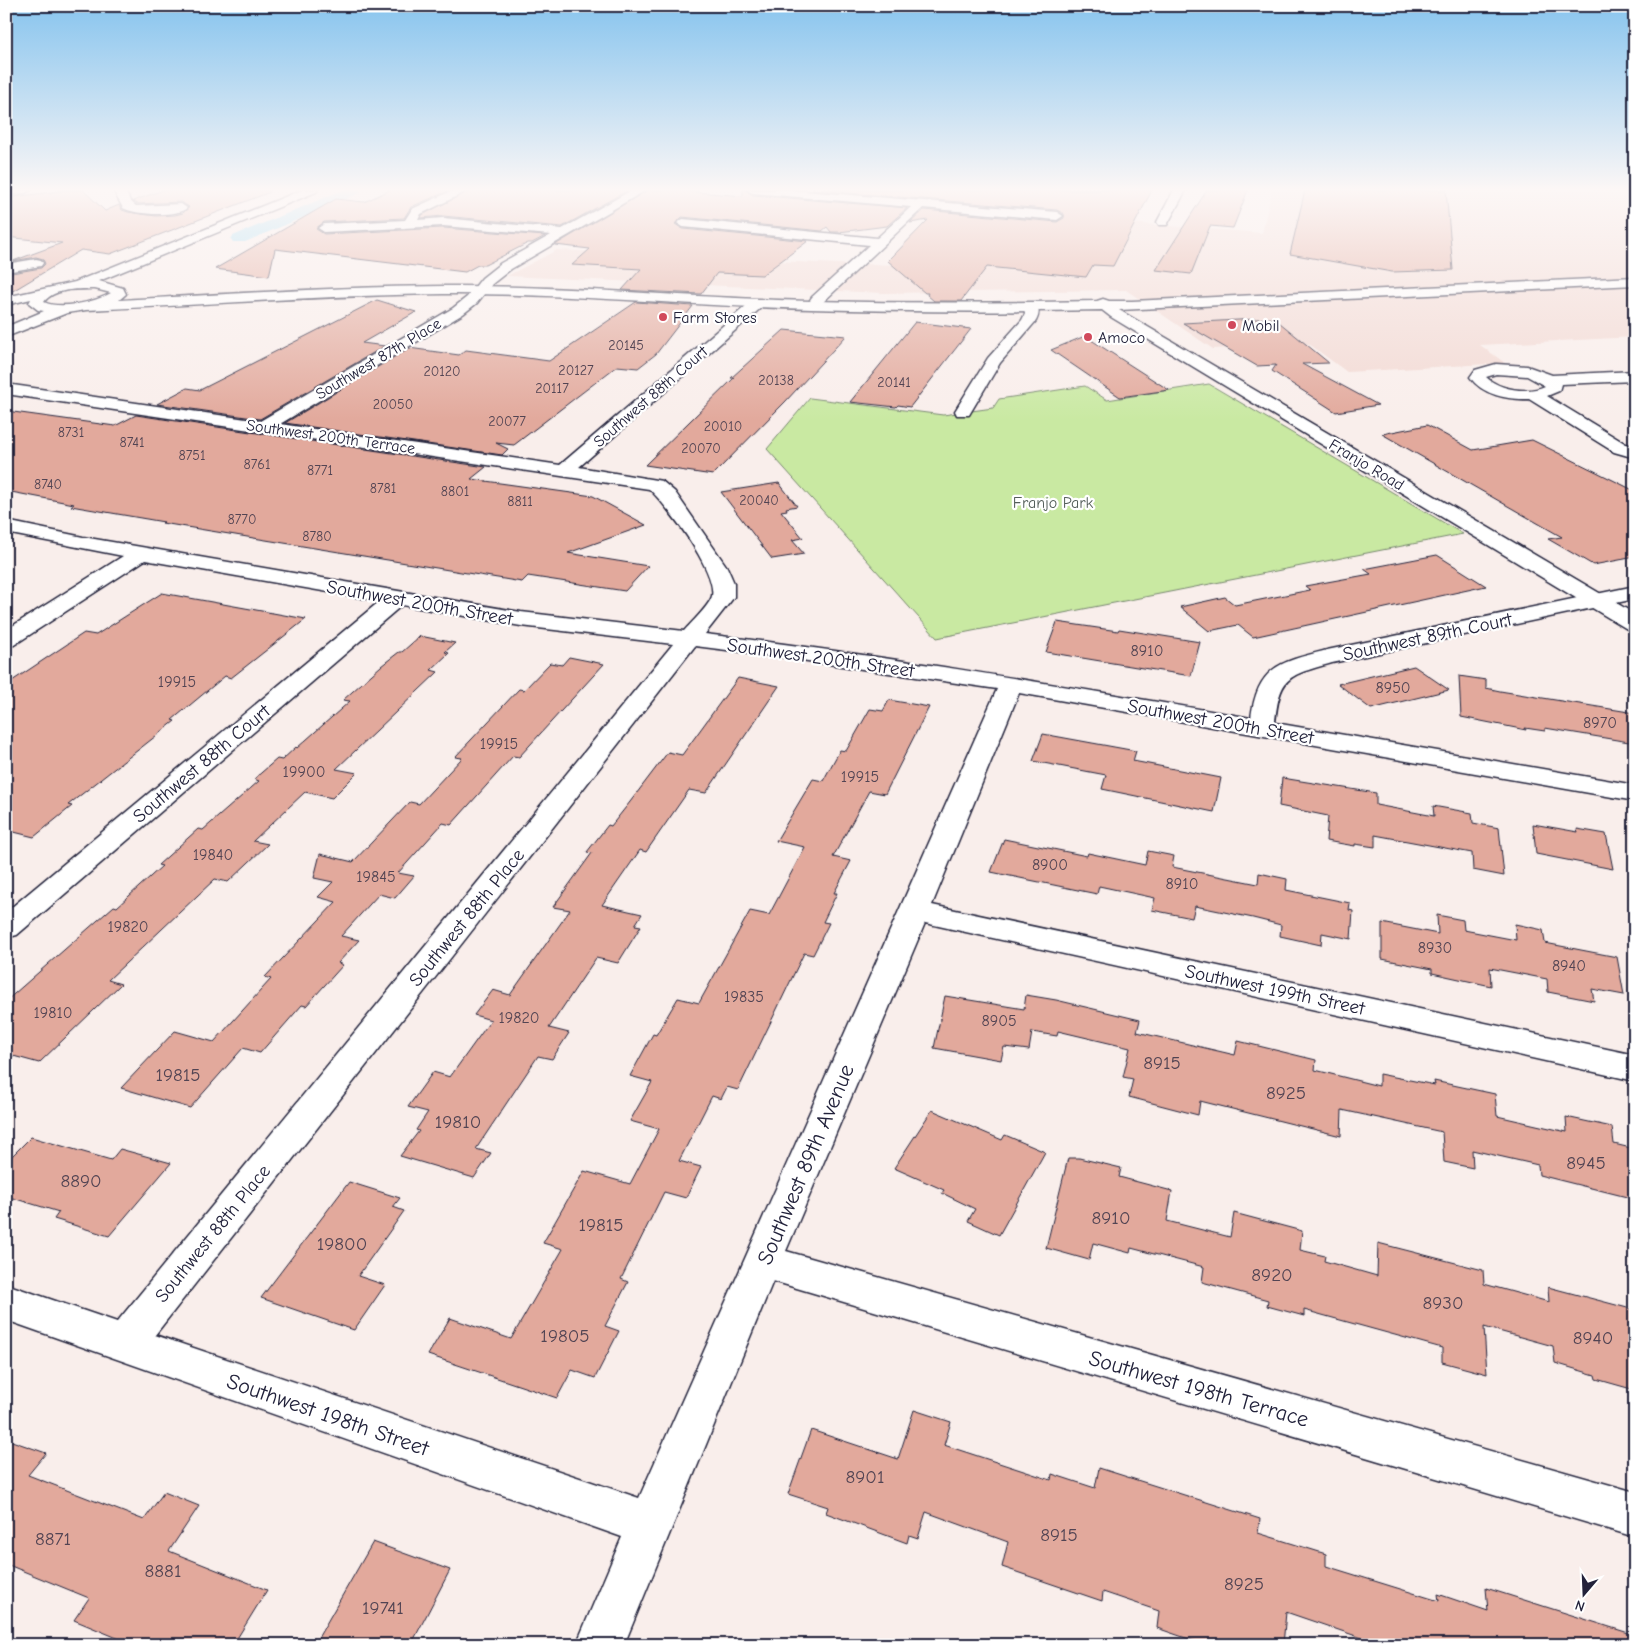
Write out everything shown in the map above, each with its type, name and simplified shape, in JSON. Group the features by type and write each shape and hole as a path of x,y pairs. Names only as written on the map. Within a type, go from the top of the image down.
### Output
{"street":[{"path":"76,286 103,276 119,267"},
{"path":"86,306 107,301 117,292 136,267"},
{"name":"Southwest 87th Place","path":"264,426 458,311 472,300 481,288 505,267"},
{"path":"817,300 852,267"},
{"path":"643,294 758,304 1031,307 1632,278"},
{"path":"6,301 76,286 101,286 117,292 149,296 393,286 817,300 854,304 954,302 1103,303"},
{"path":"6,307 38,306 67,308 380,291 481,288"},
{"path":"38,306 36,303 37,298 51,290"},
{"path":"188,301 214,294"},
{"name":"Franjo Road","path":"1103,303 1635,624"},
{"name":"Southwest 88th Court","path":"566,469 758,304"},
{"path":"6,327 38,306"},
{"path":"963,410 994,362 1029,320 1032,314 1031,307"},
{"path":"6,334 36,319 67,308"},
{"path":"1550,380 1554,384 1550,391 1532,394 1495,389 1480,381 1478,377 1487,370 1508,369 1532,373 1550,380 1635,376"},
{"name":"Southwest 200th Terrace","path":"6,389 566,469 626,478 655,486"},
{"path":"1532,394 1620,448 1635,454"},
{"name":"Southwest 88th Place","path":"125,1342 723,597 723,583 717,568 668,496 655,486"},
{"name":"Southwest 200th Street","path":"6,527 142,553 521,619 774,649 1011,684 1635,793"},
{"path":"6,640 142,553"},
{"name":"Southwest 89th Court","path":"1262,729 1268,690 1274,678 1284,671 1327,657 1635,592"},
{"name":"Southwest 88th Court","path":"6,928 397,598"},
{"name":"Southwest 89th Avenue","path":"600,1645 762,1261 915,911 1011,684"},
{"name":"Southwest 199th Street","path":"915,911 1635,1068"},
{"name":"Southwest 198th Terrace","path":"762,1261 1635,1515"},
{"name":"Southwest 198th Street","path":"6,1302 651,1525"}],"shaded area":[{"path":"524,267 1635,267 1635,337 1480,345 1505,363 1347,372 1309,344 1213,349 1126,290 883,293 507,276"}],"green space":[{"name":"Franjo Park","path":"1209,384 1463,534 937,638 767,449 810,398 943,415 993,408 999,399 1085,386 1107,400"}],"building":[{"path":"53,267 6,295 6,274"},
{"path":"218,267 271,267 269,276 215,269"},
{"path":"424,267 474,267 465,272"},
{"path":"607,267 773,267 762,275 717,273 701,294 622,290 641,269"},
{"path":"895,267 987,267 961,301 934,301 927,295 928,293 925,293"},
{"path":"987,267 1092,267 1086,277"},
{"path":"1158,267 1194,267 1191,274 1156,270"},
{"path":"1364,267 1453,267 1453,270 1392,272"},
{"path":"377,300 416,312 362,343 385,346 260,419 157,404 187,388 200,390"},
{"path":"636,302 693,306 656,354 638,368 617,366 514,445 496,443 508,449 502,455 285,423 409,348 459,355 466,350 549,361"},
{"path":"1274,318 1329,363 1302,364 1378,405 1336,412 1272,371 1276,365 1257,366 1183,323"},
{"path":"915,322 971,329 910,407 850,402"},
{"path":"784,330 846,336 785,402 713,475 645,465 734,378 731,378"},
{"path":"1085,336 1169,390 1120,397 1051,350"},
{"path":"6,411 115,426 136,415 486,467 471,479 593,496 646,525 568,553 648,566 625,591 528,576 522,582 162,523 164,522 71,506 74,504 6,491"},
{"path":"1427,425 1473,450 1532,440 1635,491 1635,557 1593,565 1548,539 1562,537 1382,434"},
{"path":"779,483 797,506 781,511 803,538 792,540 804,554 772,559 721,492"},
{"path":"1437,555 1486,586 1253,637 1238,625 1209,631 1180,607 1225,597 1235,605 1310,590 1305,586 1371,574 1364,569"},
{"path":"162,593 306,619 231,678 225,676 172,720 175,721 68,805 72,806 34,837 6,830 6,685 84,633 96,635"},
{"path":"1057,622 1118,631 1119,629 1200,642 1191,676 1046,652"},
{"path":"420,636 455,643 445,652 449,653 431,670 438,672 336,769 357,773 332,798 305,792 253,841 268,844 228,882 215,879 108,980 121,984 39,1063 6,1054 6,1001 114,906 117,907 162,866 158,865 198,829 203,830 259,781 254,779 277,759 282,760 297,748 350,701 343,700 381,666 399,652 402,652"},
{"path":"569,657 604,664 519,757 513,756 451,825 443,823 398,873 414,876 395,898 379,894 341,936 359,940 338,963 343,965 306,1006 302,1005 260,1053 243,1048 190,1108 121,1088 175,1031 214,1042 271,979 265,977 336,902 318,897 333,882 314,878 320,854 353,862 410,802 419,804 462,758 455,757 519,689 524,690 550,663 562,665"},
{"path":"1414,666 1449,690 1371,709 1338,684"},
{"path":"1459,676 1486,680 1486,688 1500,691 1635,713 1635,743 1545,728 1545,731 1525,728 1526,730 1461,717"},
{"path":"738,678 779,686 706,793 689,790 646,852 640,850 602,905 642,914 635,925 641,926 618,963 596,958 549,1028 569,1033 552,1059 538,1056 476,1149 491,1153 474,1178 400,1156 419,1131 416,1130 428,1112 408,1107 433,1072 450,1077 491,1020 474,1015 493,990 510,995 570,910 553,907 592,853 587,852 608,825 611,826 668,752 682,755"},
{"path":"889,700 929,707 885,794 869,791 833,857 851,861 834,893 837,893 823,922 829,923 813,955 804,953 738,1090 727,1087 721,1099 712,1096 679,1161 701,1167 686,1198 664,1192 621,1279 628,1282 605,1326 619,1331 595,1378 572,1370 557,1398 428,1355 450,1318 511,1339 563,1249 543,1243 584,1171 630,1184 659,1129 630,1121 652,1082 630,1076 653,1034 656,1035 678,998 699,1003 750,911 769,915 805,847 776,841 813,779 823,781 840,750 846,751 870,709 883,711"},
{"path":"1043,734 1136,751 1133,761 1221,778 1214,812 1102,789 1106,775 1033,761"},
{"path":"1282,778 1376,793 1376,805 1434,816 1433,806 1472,813 1473,823 1499,828 1504,876 1473,870 1472,853 1375,835 1375,847 1326,841 1328,816 1279,806"},
{"path":"1533,824 1578,832 1577,829 1606,834 1613,869 1536,854"},
{"path":"1004,839 1087,856 1088,853 1145,865 1148,851 1174,856 1172,867 1258,884 1259,873 1287,879 1286,890 1350,903 1349,910 1353,911 1351,939 1322,933 1321,945 1280,936 1281,925 1253,918 1195,906 1192,918 1152,910 1155,898 1099,886 1097,894 991,872"},
{"path":"1437,915 1463,920 1464,930 1516,940 1515,924 1543,930 1545,943 1617,957 1624,995 1592,989 1594,1001 1548,992 1547,979 1490,968 1491,986 1432,973 1432,969 1382,959 1382,923 1438,934"},
{"path":"1026,995 1056,1000 1140,1020 1137,1032 1235,1055 1238,1041 1316,1060 1315,1070 1379,1086 1379,1074 1435,1085 1434,1081 1495,1094 1497,1116 1567,1132 1566,1117 1612,1127 1614,1144 1635,1149 1635,1199 1539,1175 1538,1165 1472,1150 1473,1168 1444,1162 1442,1132 1342,1110 1341,1136 1200,1101 1198,1115 1129,1097 1133,1079 1123,1077 1130,1048 1058,1031 1057,1036 1032,1032 1029,1050 1004,1047 1001,1060 934,1048 945,996 1024,1009"},
{"path":"932,1110 1002,1140 1005,1135 1045,1152 999,1235 968,1221 975,1209 942,1193 944,1190 894,1168"},
{"path":"31,1137 111,1160 120,1149 171,1163 109,1236 54,1219 59,1212 6,1196 6,1162"},
{"path":"1068,1158 1079,1158 1121,1168 1119,1177 1172,1191 1167,1221 1230,1237 1234,1213 1302,1231 1300,1250 1325,1256 1324,1261 1377,1276 1378,1243 1483,1270 1484,1284 1549,1302 1548,1287 1635,1310 1635,1390 1596,1379 1595,1375 1555,1363 1553,1346 1484,1327 1487,1374 1442,1362 1442,1348 1304,1310 1304,1316 1267,1306 1268,1300 1202,1282 1204,1267 1131,1248 1130,1253 1093,1243 1089,1260 1046,1248"},
{"path":"349,1182 400,1198 393,1207 404,1211 358,1276 385,1285 354,1330 261,1298"},
{"path":"914,1410 951,1422 944,1445 1051,1480 1052,1474 1095,1488 1099,1468 1260,1519 1258,1533 1326,1554 1326,1566 1439,1601 1438,1594 1488,1611 1486,1588 1635,1635 1635,1645 1362,1645 1362,1638 1286,1612 1283,1645 1206,1645 1157,1628 1159,1611 1103,1592 1102,1601 1002,1567 1008,1542 926,1512 918,1538 909,1535 907,1543 826,1513 828,1507 788,1494 811,1430 898,1459"},
{"path":"6,1439 46,1453 28,1475 144,1520 164,1492 199,1506 169,1551 267,1590 233,1645 134,1645 74,1620 89,1598 6,1564"},
{"path":"373,1542 450,1570 411,1645 314,1645"}],"place":[{"name":"Farm Stores","path":"663,317"},
{"name":"Mobil","path":"1232,325"},
{"name":"Amoco","path":"1088,337"}]}
